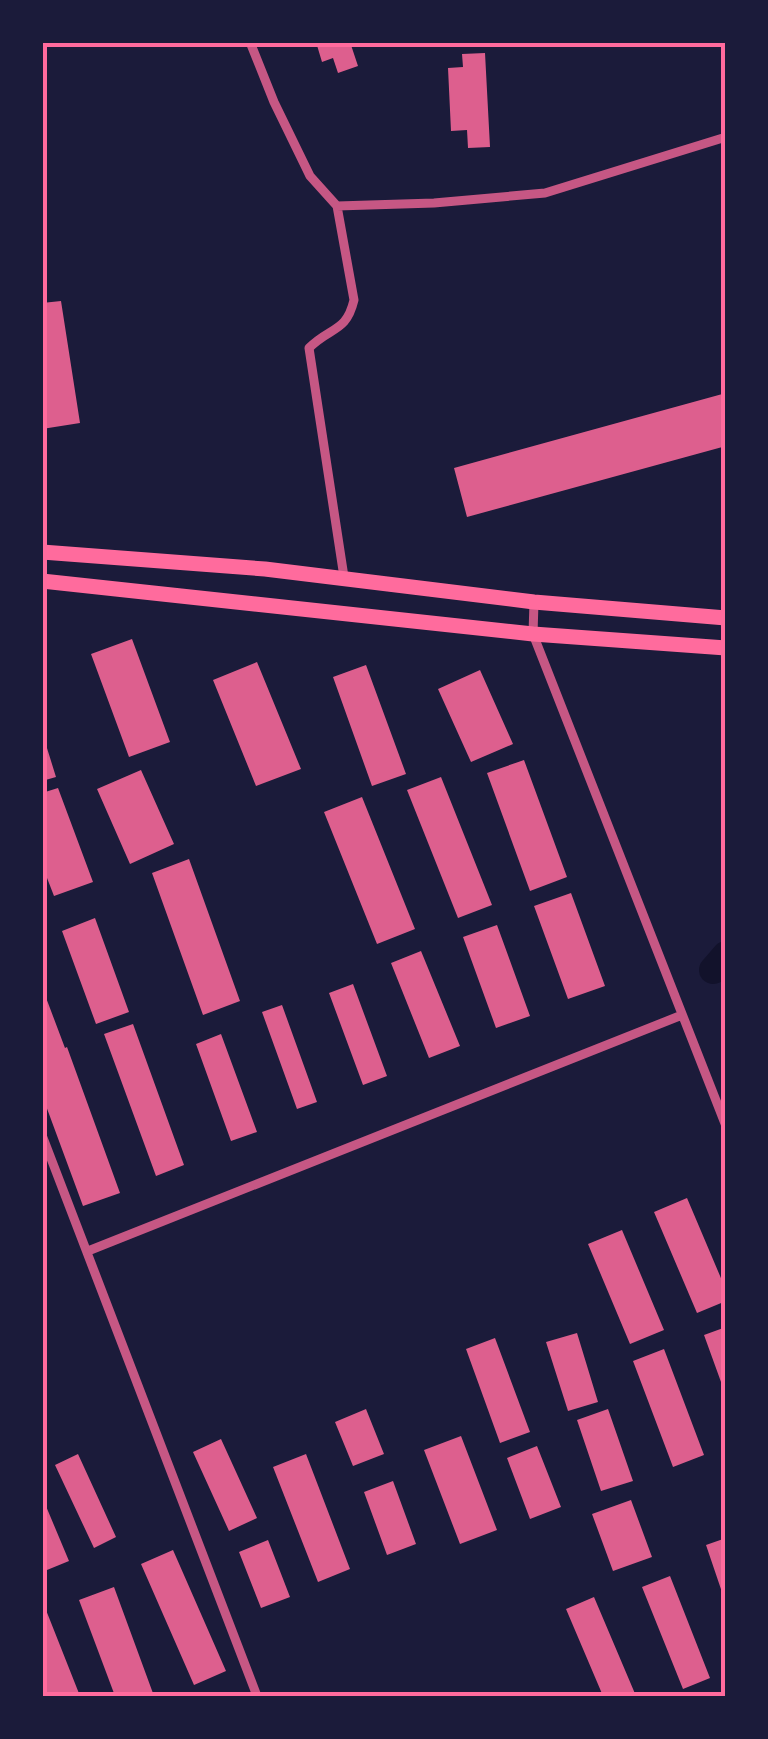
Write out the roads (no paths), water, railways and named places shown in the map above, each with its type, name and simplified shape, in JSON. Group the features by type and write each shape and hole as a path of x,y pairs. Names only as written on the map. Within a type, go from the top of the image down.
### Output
{"main road":[{"path":"42,552 344,577 534,602 726,618"},
{"path":"42,581 533,634 726,648"}],"street":[{"path":"250,42 310,176 337,206 354,300 344,324 321,336 309,348 344,577"},
{"path":"337,206 545,193 726,136"},
{"path":"534,602 533,634 726,1126"},
{"path":"88,1251 682,1015"},
{"path":"42,1134 257,1696"}],"waterway":[{"path":"713,970 726,955"}]}
